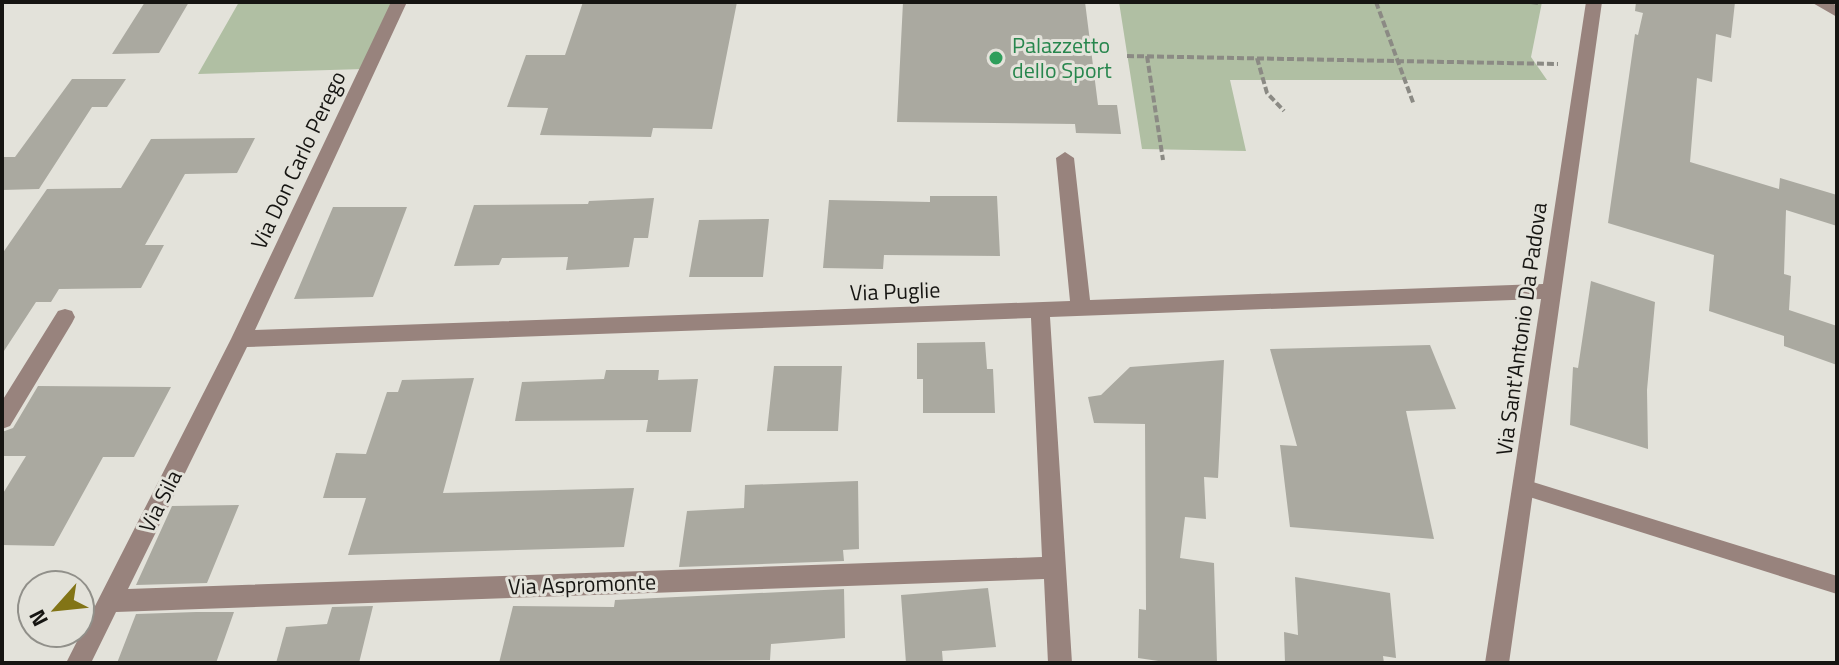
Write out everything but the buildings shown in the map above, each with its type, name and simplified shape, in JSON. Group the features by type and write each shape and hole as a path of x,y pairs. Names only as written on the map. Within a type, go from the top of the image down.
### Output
{"street":[{"name":"Via Don Carlo Perego","path":"241,339 399,2"},
{"name":"Via Sant'Antonio Da Padova","path":"1497,663 1594,2"},
{"path":"1819,2 1837,12"},
{"path":"1065,158 1081,309"},
{"name":"Via Puglie","path":"241,339 1551,291"},
{"path":"1040,310 1060,663"},
{"path":"2,420 65,317"},
{"name":"Via Sila","path":"78,663 241,339"},
{"name":"Via Aspromonte","path":"109,601 1055,568"}],"lane":[{"path":"1523,487 1837,585"}],"path":[{"path":"1376,2 1414,105"},
{"path":"1531,2 1541,3"},
{"path":"1127,56 1564,64 1584,70"},
{"path":"1147,56 1163,160"},
{"path":"1257,58 1267,93 1284,111"}],"green space":[{"path":"239,2 395,2 364,69 198,74"},
{"path":"1119,2 1542,2 1531,57 1547,80 1230,80 1246,151 1142,149"}],"place":[{"name":"Palazzetto dello Sport","path":"996,58"}]}
